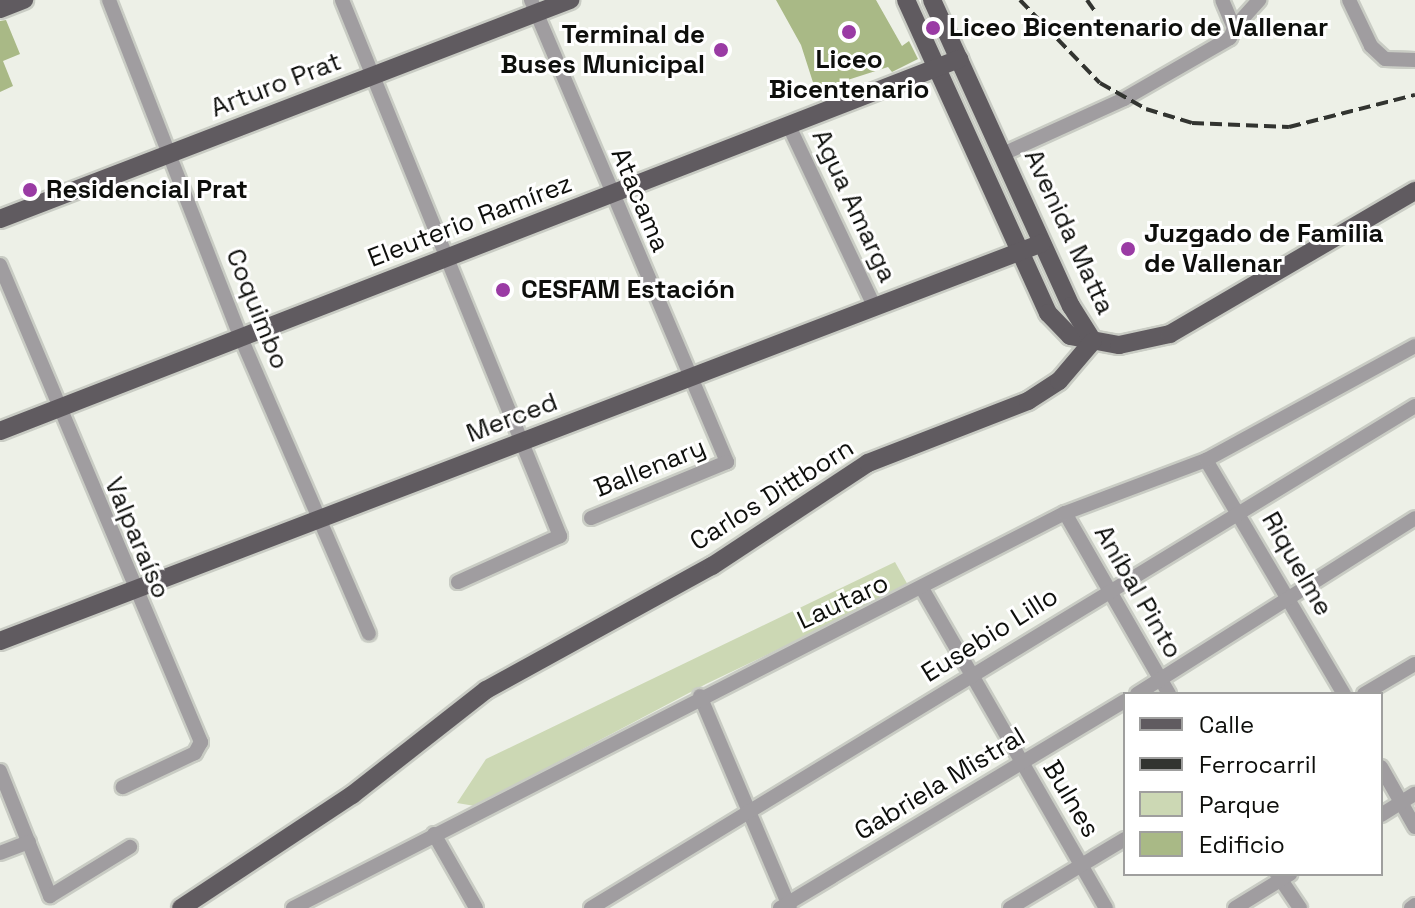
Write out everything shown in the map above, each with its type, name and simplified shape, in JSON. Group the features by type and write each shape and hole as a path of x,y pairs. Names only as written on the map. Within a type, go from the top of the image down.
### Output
{"main road":[{"path":"0,9 24,0"},
{"name":"Arturo Prat","path":"0,219 373,75 533,7 570,0"},
{"name":"Avenida Matta","path":"906,0 1048,313 1070,336 1093,341"},
{"name":"Avenida Matta","path":"932,0 1042,243 1093,341"},
{"name":"Eleuterio Ramírez","path":"0,431 959,59"},
{"path":"1093,341 1144,344 1170,334 1415,191"},
{"name":"Merced","path":"0,641 1042,243"},
{"name":"Carlos Dittborn","path":"181,908 352,795 486,690 712,566 868,463 1028,401 1059,381 1093,341"}],"street":[{"name":"Coquimbo","path":"109,0 241,338 369,634"},
{"path":"342,0 560,536 458,582"},
{"path":"1222,0 1234,28"},
{"path":"1003,154 1124,99 1230,38 1234,28 1259,0"},
{"path":"1349,0 1385,59 1415,60"},
{"name":"Atacama","path":"533,7 727,462"},
{"name":"Agua Amarga","path":"789,126 875,308"},
{"name":"Valparaíso","path":"0,265 132,590 201,742 195,753 123,787"},
{"name":"Lautaro","path":"293,908 700,696 923,590 1065,513 1206,460 1415,346"},
{"name":"Eusebio Lillo","path":"591,908 1108,590 1415,406"},
{"name":"Riquelme","path":"1206,460 1343,692"},
{"name":"Ballenary","path":"591,518 727,462"},
{"name":"Aníbal Pinto","path":"1065,513 1168,692"},
{"path":"1140,692 1415,518"},
{"name":"Bulnes","path":"923,590 1106,908"},
{"path":"1367,692 1415,664"},
{"path":"700,696 752,808 786,906"},
{"name":"Gabriela Mistral","path":"786,906 1123,702"},
{"path":"0,771 50,896 130,847"},
{"path":"1383,771 1399,804 1415,827"},
{"path":"1383,814 1415,794"},
{"path":"434,834 476,908"},
{"path":"1010,908 1123,840"},
{"path":"0,853 29,842"},
{"path":"1235,908 1283,876 1300,908"}],"green space":[{"path":"895,562 909,587 706,684 475,806 457,803 486,759"}],"building":[{"name":"Liceo Bicentenario","path":"776,0 876,0 902,46 909,41 918,59 892,72 888,67 832,85 834,93 818,98 801,45"},
{"path":"6,20 20,54 3,61 13,86 0,92 0,21"}],"railway":[{"path":"1020,0 1100,83 1146,109 1192,123 1289,127 1415,95"},
{"path":"1087,0 1096,13"}],"place":[{"name":"Liceo Bicentenario de Vallenar","path":"933,28"},
{"name":"Liceo Bicentenario","path":"849,32"},
{"name":"Terminal de Buses Municipal","path":"721,50"},
{"name":"Residencial Prat","path":"30,190"},
{"name":"Juzgado de Familia de Vallenar","path":"1128,249"},
{"name":"CESFAM Estación","path":"503,290"}]}
